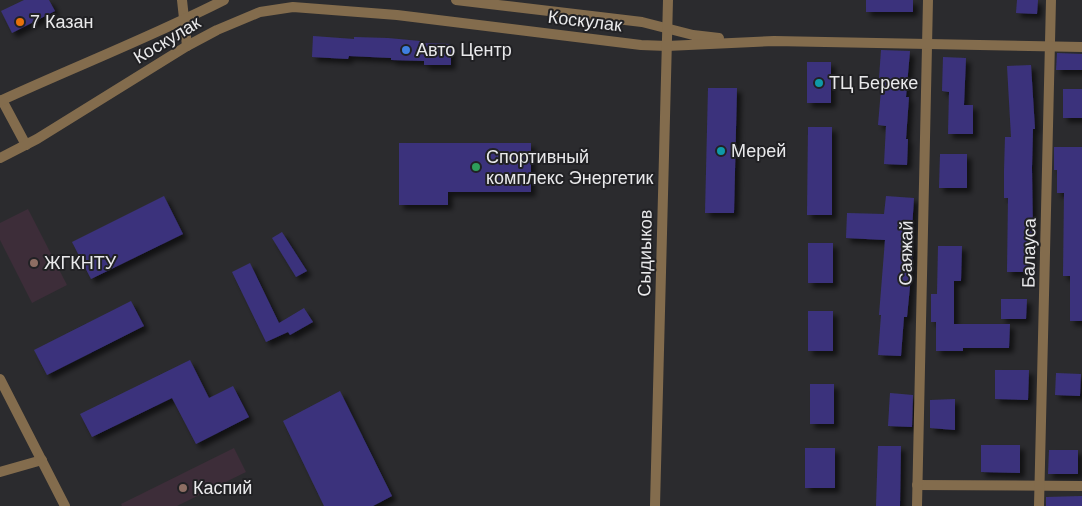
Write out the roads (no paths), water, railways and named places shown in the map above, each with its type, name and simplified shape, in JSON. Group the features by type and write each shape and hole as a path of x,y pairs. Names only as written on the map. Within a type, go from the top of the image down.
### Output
{"street":[{"path":"182,0 187,46"},
{"name":"Коскулак","path":"1,101 184,20 224,0"},
{"name":"Коскулак","path":"456,0 632,21 708,37 757,42"},
{"name":"Сыдиыков","path":"655,506 668,0"},
{"name":"Саяжай","path":"917,506 928,0"},
{"name":"Балауса","path":"1039,506 1050,0"},
{"name":"Коскулак","path":"0,158 26,145 187,46 216,30 260,12 293,7 397,15 641,45 667,46 757,42"},
{"path":"757,42 1082,47"},
{"path":"1,101 26,145"},
{"path":"0,379 65,506"},
{"path":"0,472 42,460"},
{"path":"917,485 1082,486"}],"place":[{"name":"7 Казан","path":"20,22"},
{"name":"Авто Центр","path":"406,50"},
{"name":"ТЦ Береке","path":"819,83"},
{"name":"Мерей","path":"721,151"},
{"name":"Спортивный комплекс Энергетик","path":"476,167"},
{"name":"ЖГКНТУ","path":"34,263"},
{"name":"Каспий","path":"183,488"}]}
